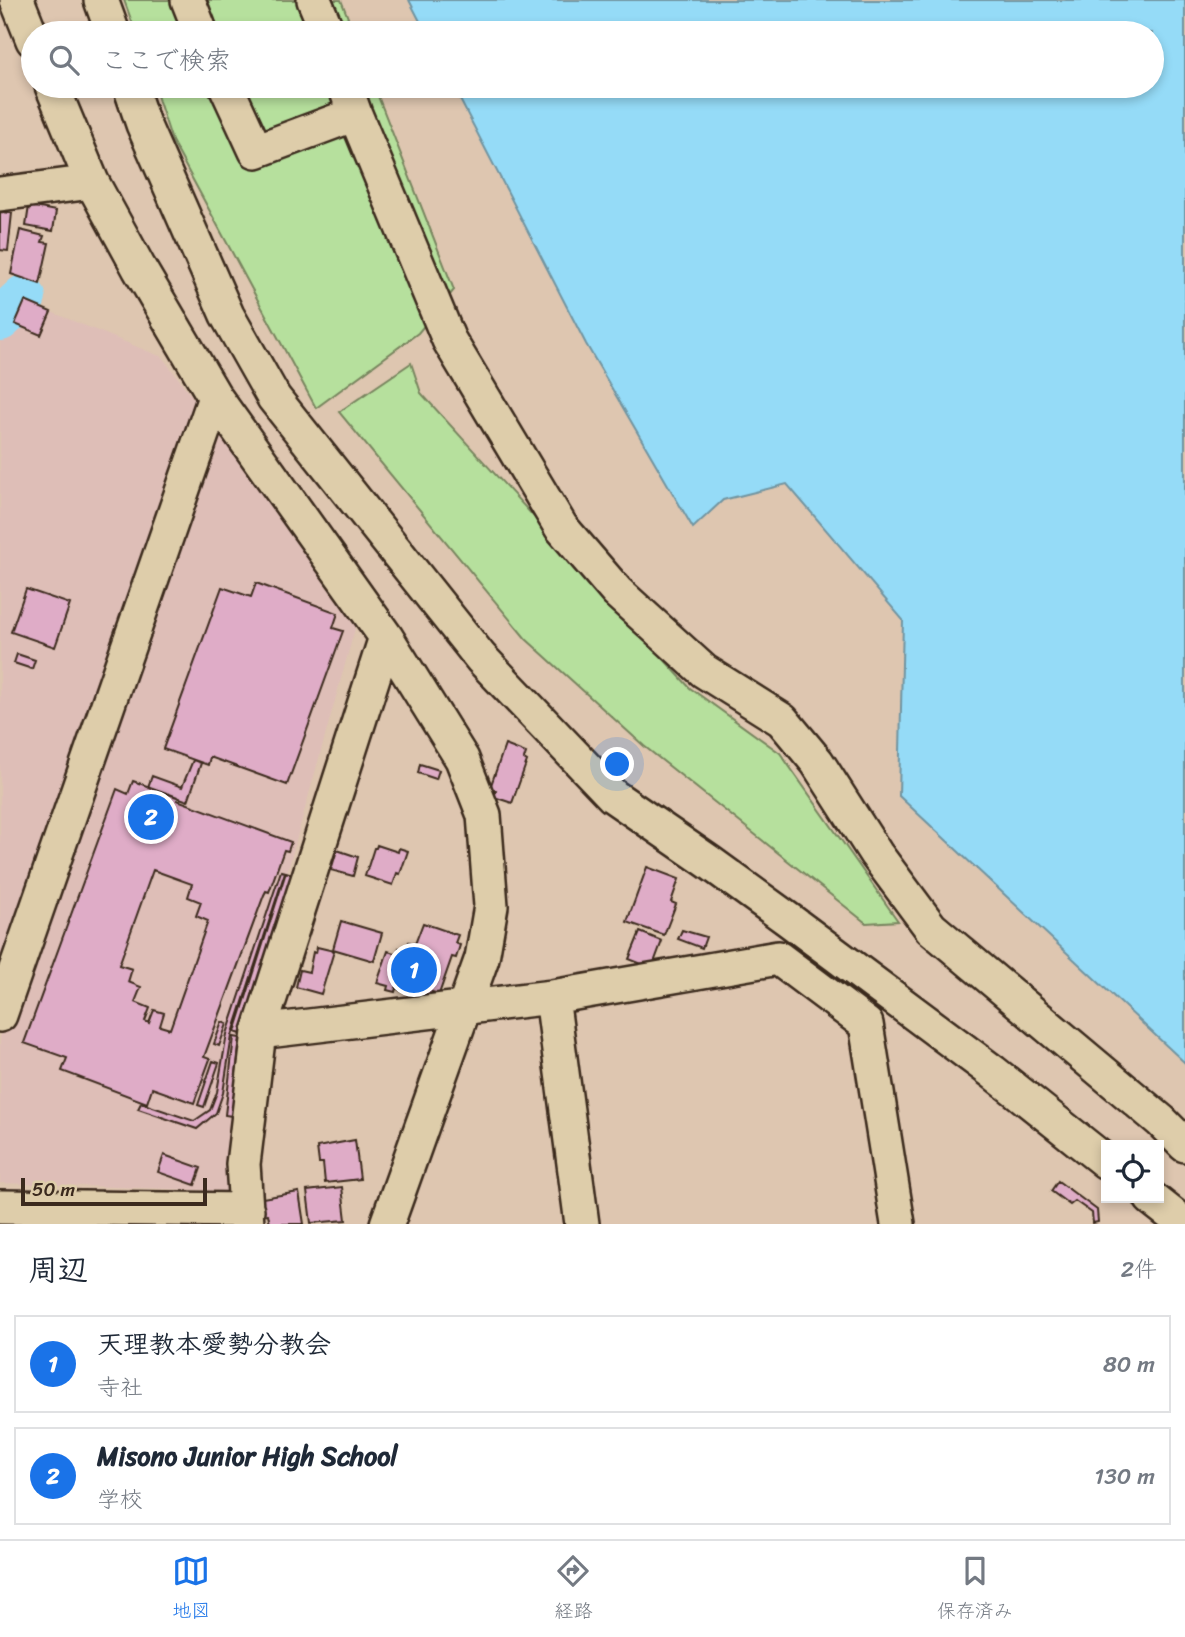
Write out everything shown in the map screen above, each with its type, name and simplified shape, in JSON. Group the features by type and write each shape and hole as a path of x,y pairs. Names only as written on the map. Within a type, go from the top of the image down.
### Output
{"street":[{"path":"17,0 25,21"},
{"path":"101,0 109,21"},
{"path":"188,0 196,21"},
{"path":"314,0 323,21"},
{"path":"57,98 92,182 215,397 386,637 462,759 484,815 492,906 482,958 387,1224"},
{"path":"134,98 227,315 274,398 481,658 613,796 821,944 993,1072 1101,1158"},
{"path":"232,98 256,151 350,100 449,340 561,527 617,592 704,671 782,720 817,762 876,854 931,928 1161,1121 1185,1145"},
{"path":"0,194 92,182"},
{"path":"0,1015 215,397"},
{"path":"14,1213 247,1217 243,1164 259,1032 386,637"},
{"path":"259,1032 552,997 778,958 866,1024 898,1224"},
{"path":"552,997 582,1224"},
{"path":"1157,1203 1184,1224"}],"shaded area":[{"path":"14,297 162,357 359,614 246,1021 228,1191 0,1183 0,335"}],"green space":[{"path":"124,0 341,0 349,21 132,21"},
{"path":"158,98 379,98 454,290 418,333 316,408 172,141"},
{"path":"411,363 421,393 690,688 780,753 898,921 866,923 644,746 526,639 339,412"}],"water":[{"path":"409,0 1185,0 1185,1063 899,796 903,620 787,484 723,500 693,528 586,344 459,98 1164,98 1164,21 420,21"}],"building":[{"path":"29,206 56,211 53,231 26,226"},
{"path":"0,212 12,213 8,251 0,250"},
{"path":"20,230 44,236 42,242 49,243 40,284 11,274"},
{"path":"25,301 51,312 41,335 15,324"},
{"path":"256,583 338,613 333,628 343,631 287,785 210,757 208,765 163,749 222,587 251,597"},
{"path":"26,589 70,604 55,647 11,632"},
{"path":"17,654 35,660 32,669 14,663"},
{"path":"505,745 526,753 524,759 527,761 512,803 494,797 496,791 490,788"},
{"path":"193,760 201,763 188,801 148,787 152,776 182,787"},
{"path":"420,764 439,770 436,779 418,773"},
{"path":"133,781 291,842 288,851 284,850 269,892 266,891 264,895 204,1057 210,1059 194,1103 152,1088 147,1103 62,1071 67,1058 24,1043 117,789 128,794","holes":["153,870 192,884 188,897 201,902 196,916 208,921 170,1029 160,1026 164,1013 154,1010 149,1023 145,1021 150,1008 135,1002 141,987 128,982 132,969 119,965"]},
{"path":"377,845 398,852 399,848 408,851 393,885 365,876"},
{"path":"337,850 358,857 353,876 331,870"},
{"path":"647,867 679,879 671,902 676,904 664,935 627,922"},
{"path":"281,871 285,872 232,1036 223,1093 216,1113 197,1129 138,1109 141,1103 194,1121 210,1110 217,1092 227,1034"},
{"path":"286,872 292,874 241,1034 235,1032"},
{"path":"341,921 382,933 374,961 333,949"},
{"path":"423,923 458,935 455,943 460,945 456,958 452,957 439,994 432,992 430,998 415,993 414,996 396,988 395,992 387,990 388,986 377,983 388,951 397,954 399,948 406,950 409,942 415,944"},
{"path":"682,930 706,937 702,948 678,939"},
{"path":"640,932 662,941 652,968 629,959"},
{"path":"317,947 334,951 321,994 296,987 300,970 309,972 313,952 316,953"},
{"path":"222,1022 227,1024 219,1046 214,1044"},
{"path":"234,1037 240,1038 232,1116 225,1115"},
{"path":"213,1061 219,1063 204,1107 198,1105"},
{"path":"355,1140 360,1179 325,1183 323,1163 319,1163 317,1147"},
{"path":"164,1155 201,1168 195,1185 158,1172"},
{"path":"1058,1181 1097,1210 1098,1222 1093,1223 1092,1213 1075,1201 1070,1205 1051,1191"},
{"path":"342,1187 346,1220 311,1223 307,1191"},
{"path":"299,1192 304,1224 270,1224 268,1214 257,1215 256,1199"}],"waterway":[{"path":"0,319 24,297"}],"place":[{"name":"Misono Junior High School","path":"151,817"},
{"name":"天理教本愛勢分教会","path":"414,970"}]}
